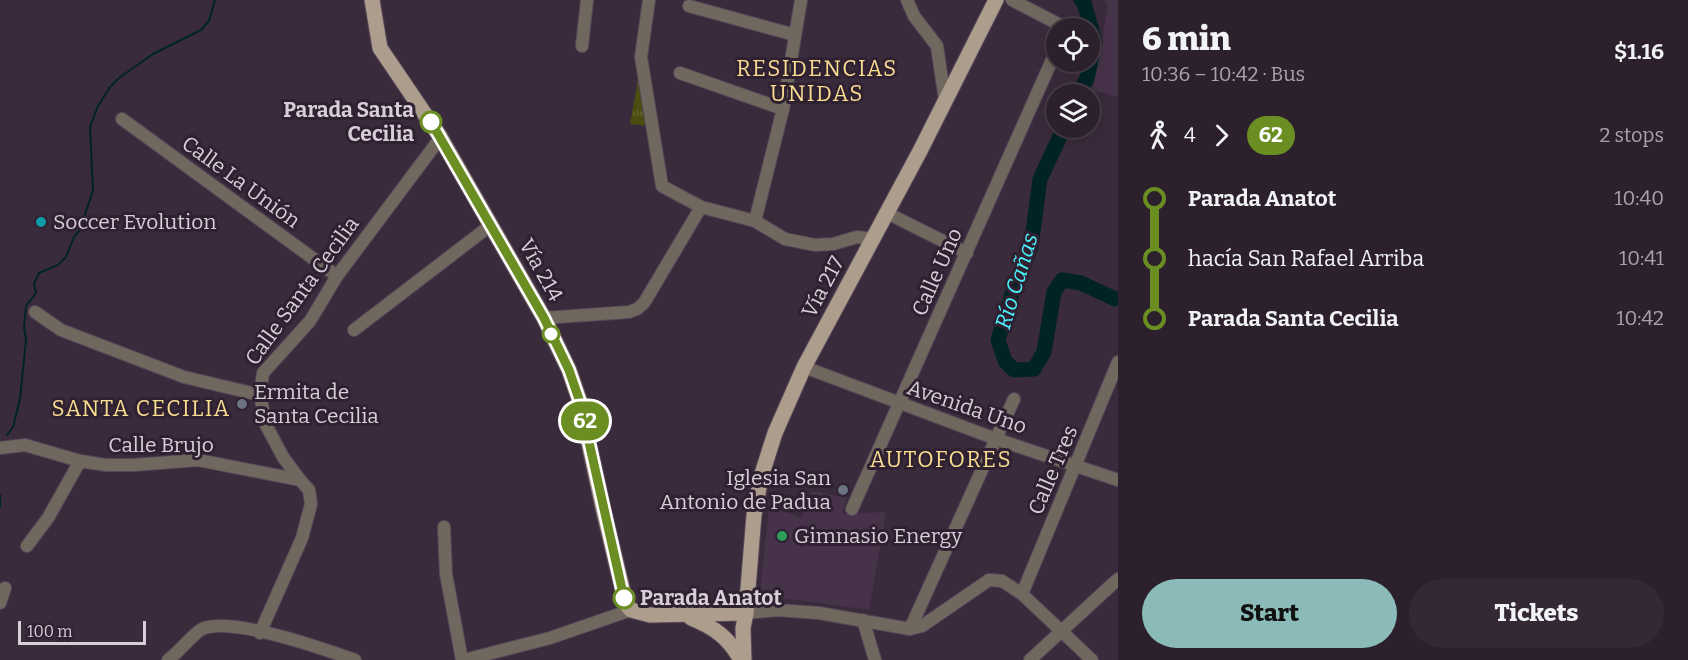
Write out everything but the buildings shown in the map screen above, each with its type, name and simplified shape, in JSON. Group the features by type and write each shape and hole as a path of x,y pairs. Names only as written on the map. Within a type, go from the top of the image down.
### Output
{"main road":[{"name":"Vía 214","path":"372,0 380,48 441,137 544,318 569,370 580,402 624,598 631,610"},
{"name":"Vía 217","path":"746,613 749,561 761,477 775,433 804,368 887,213 996,0"},
{"path":"631,610 650,615 746,613"},
{"path":"743,660 742,628 746,613"},
{"path":"746,613 754,660"},
{"path":"685,615 718,631 743,660"}],"street":[{"path":"582,46 587,0"},
{"path":"649,0 641,57 662,186 701,207 755,221 785,239 815,245 833,244 857,237 873,239"},
{"path":"755,221 783,109 801,0"},
{"path":"907,0 914,16 937,46 945,100"},
{"path":"1012,0 1047,18"},
{"path":"689,6 795,35"},
{"name":"Calle Uno","path":"852,509 1047,72"},
{"path":"680,73 783,109"},
{"name":"Calle La Unión","path":"122,119 337,276"},
{"name":"Calle Santa Cecilia","path":"300,480 268,432 260,395 265,370 310,321 337,276 441,137"},
{"path":"544,318 629,312 637,309 644,303 701,207"},
{"path":"887,213 967,253"},
{"path":"354,330 491,225"},
{"path":"35,312 61,330 184,377 260,395"},
{"name":"Calle Tres","path":"1022,594 1118,362"},
{"name":"Avenida Uno","path":"804,368 996,439 1118,480"},
{"path":"910,629 1014,399"},
{"name":"Calle Brujo","path":"0,448 25,445 81,461 106,465 198,460 300,480"},
{"path":"27,546 48,518 81,461"},
{"path":"260,633 302,538 311,504 309,490 300,480"},
{"path":"444,527 446,574 463,660 550,638 631,610"},
{"path":"1030,660 1118,579"},
{"path":"746,613 784,610 819,613 910,629 922,626 989,580 1002,582 1022,594 1092,660"},
{"path":"0,603 5,588"},
{"path":"863,620 875,660"},
{"path":"168,660 201,630 231,626 326,650 355,660"}],"shaded area":[{"path":"1104,0 1118,0 1118,97 1100,92 1100,84 1094,84 1096,72 1100,72 1100,50 1108,5"},
{"path":"812,491 847,498 842,514 886,512 869,610 762,595 760,592 769,508 802,517"}],"green space":[{"path":"641,64 649,126 630,124"}],"waterway":[{"path":"7,435 13,427 20,399 26,340 24,327 26,306 36,293 34,284 39,273 58,265 66,257 74,237 84,225 85,214 93,191 90,127 98,106 110,87 119,78 153,54 201,30 209,21 215,0"},
{"name":"Río Cañas","path":"1081,0 1084,2 1095,42 1084,84"},
{"name":"Río Cañas","path":"1059,138 1040,179 1031,247 1012,294 998,340 1005,361 1014,370 1034,369 1044,352 1054,292 1062,280 1081,283 1115,299 1118,298"},
{"path":"0,495 0,507"}],"bus line":[{"name":"62","path":"431,122 544,318 569,370 580,402 624,598"}],"place":[{"name":"Parada Santa Cecilia","path":"431,122"},
{"name":"Soccer Evolution","path":"41,222"},
{"name":"Ermita de Santa Cecilia","path":"242,404"},
{"name":"Iglesia San Antonio de Padua","path":"843,490"},
{"name":"Gimnasio Energy","path":"782,536"},
{"name":"Parada Anatot","path":"624,598"}],"district":[{"name":"RESIDENCIAS UNIDAS","path":"817,80"},
{"name":"SANTA CECILIA","path":"141,408"},
{"name":"AUTOFORES","path":"941,459"}]}
